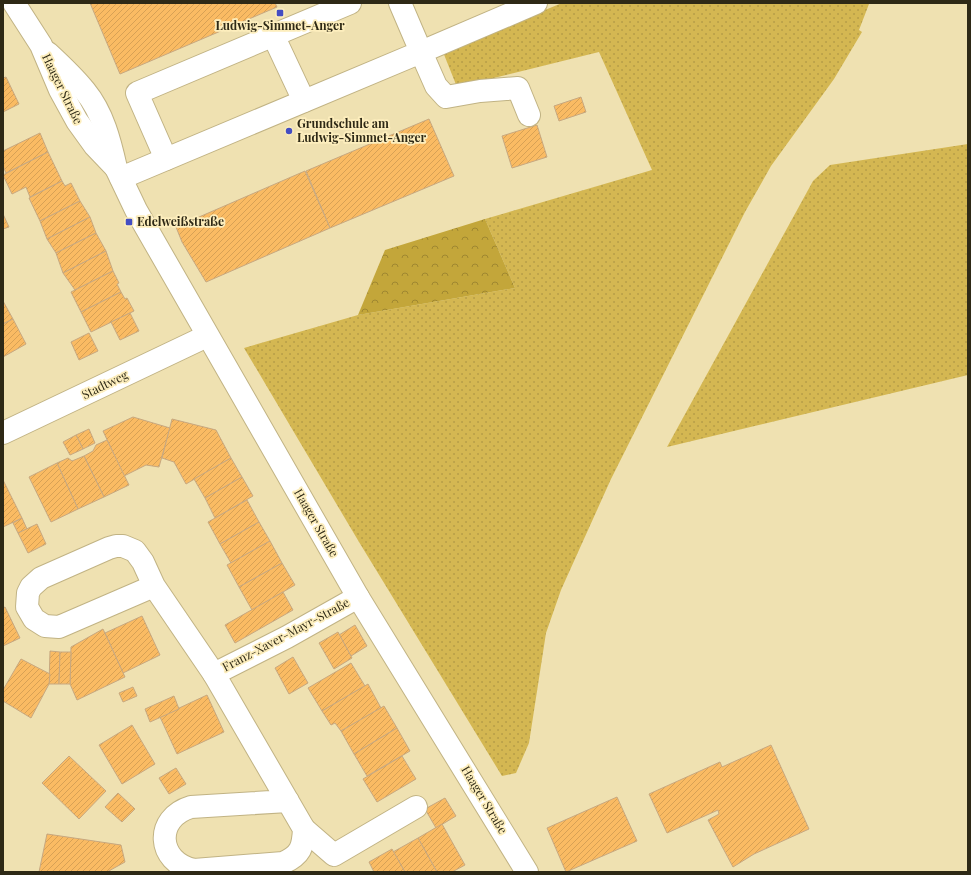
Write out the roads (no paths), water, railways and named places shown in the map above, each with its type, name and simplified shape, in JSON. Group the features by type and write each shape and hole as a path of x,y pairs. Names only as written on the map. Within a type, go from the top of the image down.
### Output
{"street":[{"name":"Haager Straße","path":"14,3 40,45 76,121 118,173 136,210 207,336 358,597 527,872"},
{"path":"166,159 137,93 350,3"},
{"path":"400,3 436,86 446,97 480,91 518,88 529,115"},
{"path":"118,173 166,159 536,3"},
{"path":"273,35 304,101"},
{"name":"Stadtweg","path":"3,433 207,336"},
{"name":"Franz-Xaver-Mayr-Straße","path":"154,586 59,627 52,628 39,624 34,619 27,607 28,593 31,587 41,578 109,548 116,546 129,548 140,556 154,586 214,674 304,829 334,855 416,806"},
{"name":"Franz-Xaver-Mayr-Straße","path":"214,674 287,637 358,597"},
{"path":"288,801 191,807 183,809 170,820 166,828 164,835 167,852 178,864 185,868 194,870 283,863 296,856 299,852 302,847 304,829"}],"place":[{"name":"Ludwig-Simmet-Anger","path":"280,13"},
{"name":"Grundschule am Ludwig-Simmet-Anger","path":"289,131"},
{"name":"Edelweißstraße","path":"129,222"}]}
